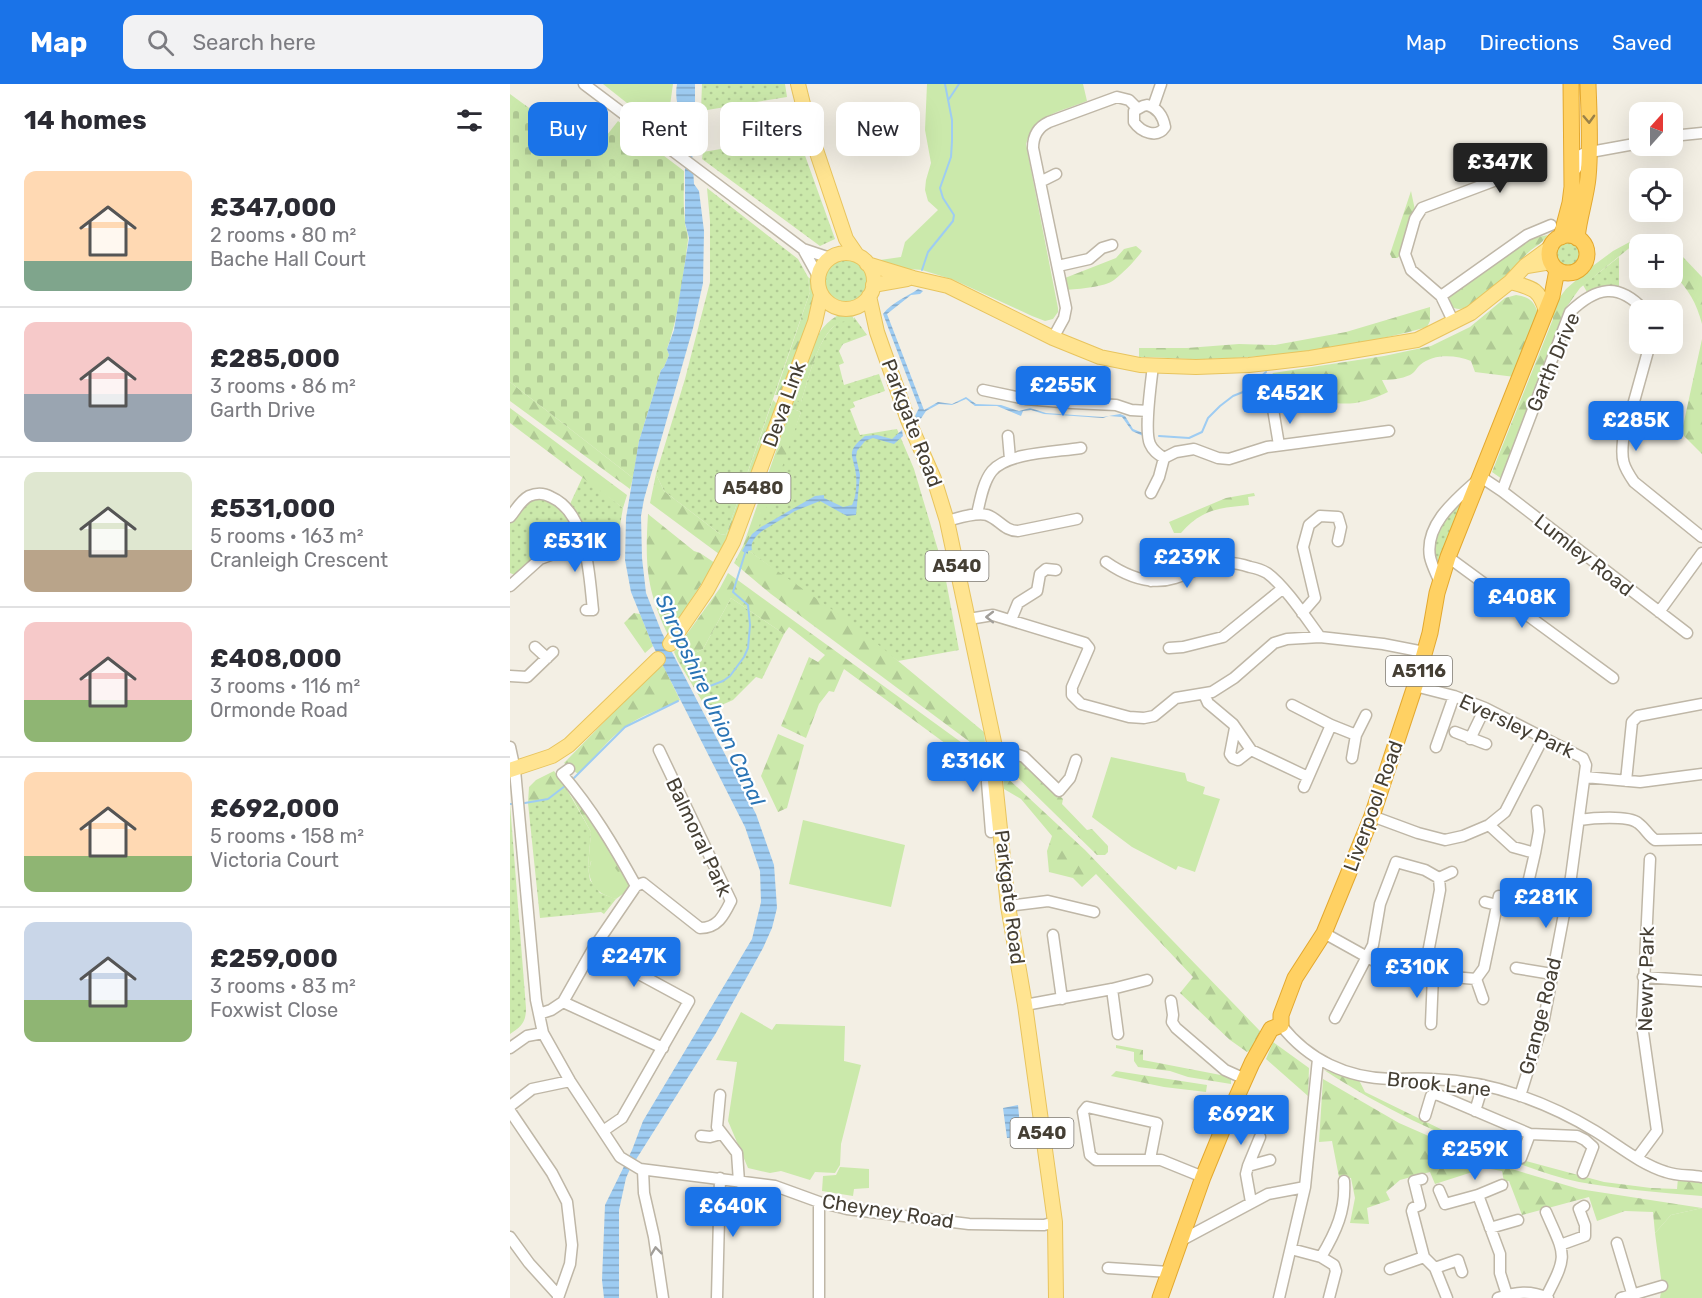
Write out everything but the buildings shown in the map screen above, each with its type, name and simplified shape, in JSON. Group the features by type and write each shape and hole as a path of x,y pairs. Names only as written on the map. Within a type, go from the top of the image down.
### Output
{"highway":[{"name":"A5116","path":"1557,252 1582,268 1587,259 1585,246 1577,238 1578,220 1588,181 1590,153 1588,84"},
{"name":"Liverpool Road","path":"1160,1298 1203,1177 1252,1063 1276,1027 1295,978 1324,933 1372,816 1416,686 1448,557 1552,296 1557,252 1572,187 1571,87"},
{"path":"1557,252 1568,236 1577,238"}],"main road":[{"name":"A540","path":"798,84 810,132 846,238 873,278 871,291"},
{"path":"821,295 818,286 820,269 835,256 846,238"},
{"path":"835,256 862,259 913,278 948,286 1053,338 1100,357 1153,366 1249,365 1310,358 1417,340 1470,313 1510,282 1525,266 1557,252"},
{"path":"815,322 829,312 860,305 871,291 896,280 913,278"},
{"path":"1510,282 1536,291 1542,297 1546,311"},
{"name":"Parkgate Road","path":"871,291 877,332 908,420 934,479 947,521 995,747 1008,906 1025,1005 1055,1222 1056,1298"},
{"name":"A540","path":"821,295 826,301 847,308"},
{"name":"Deva Link","path":"670,644 707,590 733,542 815,322 821,295"},
{"name":"Parkgate Road","path":"847,308 862,314 877,332"},
{"path":"513,770 552,756 569,745 658,659"}],"street":[{"path":"584,84 803,249 818,276"},
{"path":"1153,107 1161,84"},
{"path":"1053,338 1064,318 1066,308 1033,148 1034,138 1041,127 1056,119 1117,97 1129,100 1137,108"},
{"path":"1153,107 1160,114 1165,127 1161,132 1156,134 1145,132 1136,126 1133,114 1137,108 1153,107"},
{"path":"1683,135 1702,133"},
{"path":"1572,187 1580,156 1629,145"},
{"path":"1454,323 1441,296 1411,270 1405,254 1415,219 1422,208 1515,173"},
{"path":"1040,182 1056,174"},
{"path":"1441,296 1527,235 1557,252"},
{"path":"1058,266 1089,259 1102,248 1112,245"},
{"path":"803,249 835,256"},
{"name":"Garth Drive","path":"1502,491 1570,312 1583,299 1601,291 1617,291 1635,300"},
{"path":"1647,354 1623,441 1621,457 1634,482 1702,537"},
{"path":"1153,366 1148,411 1148,442 1154,451 1164,458"},
{"path":"983,390 1026,399 1116,405 1131,410 1148,411"},
{"path":"1273,409 1279,445"},
{"path":"1151,493 1159,477 1164,458 1176,452 1194,449 1218,458 1229,459 1250,451 1279,445 1389,431"},
{"path":"1008,436 1010,459"},
{"path":"976,514 988,478 993,470 1010,459 1081,448"},
{"path":"1049,453 1051,465"},
{"path":"1440,584 1430,556 1431,537 1445,509 1481,477"},
{"name":"Lumley Road","path":"1481,477 1687,633"},
{"path":"510,517 528,496 542,494 549,496 565,508 574,519 587,556 592,610 586,610"},
{"path":"1302,613 1315,598 1303,548 1309,525 1320,516 1342,513 1338,541"},
{"path":"947,521 976,514 986,515 1013,531 1077,519"},
{"path":"510,586 540,559 583,543"},
{"path":"1659,612 1702,553"},
{"path":"1448,557 1613,678"},
{"path":"1151,581 1154,560"},
{"path":"1106,562 1118,571 1134,578 1151,581 1173,579 1203,566 1221,562 1243,564 1266,572 1320,637"},
{"path":"1011,620 1018,603 1037,591 1040,574 1046,569 1056,570"},
{"path":"1169,648 1183,647 1223,637 1282,589"},
{"path":"969,619 993,615 1085,642 1089,648 1072,687 1072,696 1081,704 1129,717 1154,716 1176,698 1212,692 1234,678 1274,643 1287,639 1320,637 1383,644 1424,652"},
{"path":"510,676 527,677 550,655 535,647"},
{"name":"Eversley Park","path":"1416,686 1454,696 1485,708 1583,758"},
{"path":"1204,694 1208,703 1235,728 1251,750 1306,782 1330,725"},
{"path":"1436,747 1454,696"},
{"path":"1626,781 1632,722 1638,716 1702,704"},
{"path":"1292,705 1330,725 1356,735"},
{"path":"1470,739 1485,708"},
{"path":"1352,758 1356,735 1366,715"},
{"path":"1235,728 1230,754 1233,758 1242,758 1251,750"},
{"path":"1455,732 1486,744"},
{"path":"1372,816 1445,840 1463,836 1489,825 1505,812 1543,738"},
{"name":"Cheyney Road","path":"510,747 536,1000 543,1033 570,1081 620,1157 641,1169 775,1186 819,1202 847,1209 969,1224 1044,1225 1055,1222"},
{"path":"995,747 1024,757 1059,791 1070,778 1076,760"},
{"name":"Balmoral Park","path":"636,886 643,883 700,927 709,928 718,923 731,901 659,756"},
{"name":"Grange Road","path":"1520,1096 1544,1019 1571,877 1585,777 1586,765 1583,758"},
{"path":"539,1014 563,1002 593,949 636,886 611,840 581,796 562,774 569,769"},
{"path":"1585,777 1640,782 1702,774"},
{"path":"991,832 987,782 996,781"},
{"path":"1526,892 1539,831 1537,811"},
{"path":"1579,820 1602,817 1630,819 1638,823 1655,840 1702,839"},
{"path":"1489,825 1513,847 1534,853"},
{"path":"1335,1018 1375,938 1380,904 1397,857 1439,878"},
{"name":"Newry Park","path":"1637,1158 1657,1131 1642,1024 1643,977 1653,864"},
{"path":"1439,878 1452,872"},
{"path":"1427,1018 1428,974 1440,890 1439,878"},
{"path":"1008,906 1048,900 1095,912"},
{"path":"1476,978 1484,968 1498,901 1485,902"},
{"path":"1324,933 1394,972 1476,978"},
{"path":"1056,939 1062,999"},
{"path":"593,949 689,1001 622,1118 603,1131"},
{"path":"1516,968 1552,974"},
{"path":"1643,977 1702,981"},
{"path":"1476,978 1482,999"},
{"path":"1025,1005 1147,980"},
{"path":"1112,989 1115,1027"},
{"path":"1171,1001 1172,1022 1176,1028 1226,1070 1245,1079"},
{"path":"563,1002 663,1048"},
{"name":"Brook Lane","path":"1276,1027 1317,1061 1330,1067 1388,1079 1433,1079 1483,1085 1550,1107 1593,1130 1637,1158 1668,1173 1702,1177"},
{"path":"510,1048 527,1036 543,1033"},
{"path":"1279,1298 1305,1187 1317,1061"},
{"path":"510,1106 532,1089 570,1081"},
{"path":"1475,1111 1483,1085"},
{"path":"1425,1116 1431,1096 1436,1094 1530,1134 1576,1136 1593,1147 1583,1173"},
{"path":"720,1095 717,1127 737,1153 739,1182"},
{"path":"1150,1159 1157,1123 1087,1107 1083,1112 1090,1155 1096,1160 1161,1160 1203,1177"},
{"path":"510,1111 552,1173 567,1202 572,1245 570,1264 558,1296 510,1237"},
{"path":"701,1136 710,1137 721,1134"},
{"path":"1521,1158 1530,1134"},
{"path":"1251,1202 1246,1174 1260,1137"},
{"path":"1248,1166 1270,1160"},
{"path":"641,1169 663,1298"},
{"path":"717,1298 720,1178"},
{"path":"1422,1179 1414,1181 1420,1204 1412,1211 1424,1257 1436,1268 1447,1298"},
{"path":"1321,1257 1342,1215 1345,1204 1344,1181"},
{"path":"1439,1190 1445,1204 1478,1195 1502,1185"},
{"path":"1180,1241 1268,1194 1305,1187"},
{"path":"1478,1195 1500,1254 1503,1296 1531,1292 1547,1297 1563,1260 1560,1245 1546,1212"},
{"path":"819,1202 819,1298"},
{"path":"1560,1245 1585,1236 1585,1225 1579,1209 1584,1206"},
{"path":"1490,1228 1518,1220"},
{"path":"1617,1243 1632,1293"},
{"path":"1291,1249 1321,1257 1334,1265 1336,1271 1329,1298"},
{"path":"1390,1269 1424,1257"},
{"path":"1436,1268 1458,1260 1462,1272"},
{"path":"1112,1265 1169,1272"},
{"path":"1621,1298 1632,1293 1662,1287"}],"green space":[{"path":"603,84 673,84 670,102 626,102"},
{"path":"702,84 785,84 787,97 756,102 720,102 720,108 708,110 708,102 701,102"},
{"path":"927,84 1083,84 1087,101 1042,120 1030,134 1026,144 1058,308 1053,319 1045,321 1032,316 954,280 922,270 896,268 880,260 901,257 905,242 938,210 928,201 925,190 931,163 925,130"},
{"path":"510,94 528,107 528,156 608,156 608,134 618,121 620,123 620,156 664,156 684,171 684,216 688,238 675,323 667,349 669,355 661,370 639,441 633,478 510,382"},
{"path":"720,149 720,156 805,156 835,239 820,246 702,159 702,156 708,156 708,151"},
{"path":"707,188 798,259 808,277 810,292 726,535 720,534 664,491 656,474 685,379 710,282 710,221"},
{"path":"1411,191 1415,210 1401,255 1392,258 1390,254"},
{"path":"1548,235 1482,297 1462,309 1451,306 1449,297 1532,238"},
{"path":"1568,242 1576,246 1580,254 1576,262 1568,266 1560,262 1556,254 1560,246"},
{"path":"1629,242 1629,248 1580,288 1565,309 1502,479 1492,472 1553,319 1550,310 1566,289 1613,251"},
{"path":"1136,246 1142,251 1114,280 1098,286 1066,290 1065,278 1116,258 1124,249"},
{"path":"1619,257 1619,287 1602,287 1587,292 1583,285"},
{"path":"1683,257 1702,277 1702,324 1691,297 1683,285"},
{"path":"847,258 862,265 869,280 862,295 847,302 832,295 825,280 832,265"},
{"path":"808,277 812,280 813,292 808,322 780,395 775,395 810,292"},
{"path":"1516,295 1530,300 1538,313 1515,377 1475,372 1471,361 1459,357 1438,357 1426,361 1410,375 1382,380 1388,392 1368,400 1347,404 1318,399 1302,390 1296,383 1267,381 1273,373 1384,356 1431,346 1470,327 1505,298"},
{"path":"1430,307 1430,321 1427,327 1346,345 1235,358 1139,357 1139,348 1275,345 1346,332"},
{"path":"843,313 851,314 854,319 851,322 841,322 832,328 824,339 812,366 801,403 794,400 816,338 832,319"},
{"path":"854,317 867,335 843,344 839,351 844,363 839,365 844,385 879,374 885,391 853,402 855,407 850,409 860,435 897,429 914,469 944,570 959,650 898,661 749,551 801,412 791,408 794,400 801,402 815,358 826,336 840,322 854,319"},
{"path":"1702,339 1702,454 1684,436 1683,426"},
{"path":"510,382 633,478 630,489 510,401"},
{"path":"773,400 777,404 742,505 719,554 650,503 656,474 664,491 720,534 726,535"},
{"path":"510,408 627,495 623,508 510,423"},
{"path":"791,408 801,412 778,479 749,551 857,627 984,732 986,754 771,594 734,563 743,546"},
{"path":"583,476 623,508 620,525 595,526 587,532 570,504"},
{"path":"1254,493 1255,496 1248,497 1249,505 1229,507 1204,514 1181,533 1174,533 1169,522 1226,498"},
{"path":"534,496 549,498 558,505 570,522 575,539 515,575 510,573 510,523 527,501"},
{"path":"1460,500 1464,502 1440,565 1436,565 1435,538 1442,521"},
{"path":"648,514 694,551 715,563 668,635 651,590 647,562"},
{"path":"728,573 987,761 987,774 844,669 834,692 829,691 819,704 806,738 781,726 809,657 818,662 825,655 789,627 784,634 731,598 703,649 678,661 674,652 720,588"},
{"path":"731,598 784,634 762,679 756,677 733,700 708,711 678,661 703,649"},
{"path":"634,613 640,614 653,646 645,653 624,623"},
{"path":"662,663 680,700 625,727 578,774 564,763"},
{"path":"778,734 804,745 787,808 778,812 761,776"},
{"path":"1007,754 1021,758 1063,799 1062,804 1087,830 1092,829 1108,846 1108,852 1105,855 1097,855 1004,764 1001,759"},
{"path":"1111,757 1185,773 1187,781 1205,787 1203,794 1220,799 1195,872 1178,866 1176,870 1132,847 1092,817"},
{"path":"554,771 565,786 548,799 528,803 529,787 536,780"},
{"path":"1003,774 1085,850 1260,1031 1254,1048 1247,1052 1230,1040 1180,993 1193,977 1096,874 1082,887 1073,878 1049,872 1047,851 1052,836 1021,799 1004,789"},
{"path":"565,786 591,832 588,867 590,880 600,893 616,899 604,914 601,912 540,918 528,803 548,799"},
{"path":"567,788 597,830 622,872 618,873 591,861 588,867 591,832"},
{"path":"510,804 526,1008 522,1023 510,1034"},
{"path":"803,820 905,845 891,907 789,884"},
{"path":"599,846 618,872 623,870 630,882 628,890 616,899 596,889 591,880 588,867 594,851"},
{"path":"741,1012 772,1030 776,1024 845,1026 844,1061 861,1065 841,1144 840,1165 835,1173 815,1172 810,1180 781,1171 770,1173 748,1168 728,1121 737,1062 716,1060"},
{"path":"1273,1042 1309,1068 1308,1096 1266,1059"},
{"path":"1116,1045 1143,1050 1143,1060 1231,1077 1231,1084 1188,1077 1170,1071 1138,1067 1134,1061 1134,1052 1116,1048"},
{"path":"1324,1070 1359,1080 1365,1092 1465,1141 1526,1161 1604,1182 1677,1189 1678,1178 1702,1181 1702,1196 1594,1184 1543,1172 1484,1151 1414,1121"},
{"path":"1116,1071 1207,1085 1206,1092 1164,1087 1111,1076"},
{"path":"1323,1079 1399,1123 1488,1162 1579,1189 1702,1208 1671,1215 1655,1233 1653,1212 1625,1211 1597,1221 1589,1197 1522,1215 1509,1181 1504,1182 1502,1171 1485,1168 1435,1184 1430,1172 1400,1180 1386,1192 1390,1200 1367,1208 1369,1224 1350,1223 1355,1198 1351,1178 1339,1177 1332,1141 1319,1142"},
{"path":"840,1167 869,1169 869,1188 854,1189 853,1196 822,1191 823,1176 836,1175"},
{"path":"1702,1208 1702,1298 1660,1298 1662,1286 1655,1233 1671,1215"}],"water":[{"path":"677,84 695,84 695,102 677,102"},
{"path":"685,156 692,156 694,184 699,191 704,231 703,283 693,328 644,499 641,516 646,593 662,633 756,814 774,865 777,908 772,928 763,948 716,1033 626,1178 619,1210 619,1298 604,1298 602,1280 605,1205 632,1150 643,1121 752,939 761,902 760,871 745,827 653,646 631,592 625,560 626,518 639,441 661,370 669,355 667,349 674,330 689,238 685,223"},
{"path":"918,289 923,291 920,294 911,295 887,314 924,410 938,402 952,404 966,397 976,404 1001,405 1019,411 1030,408 1046,413 1103,417 1120,414 1125,416 1133,429 1143,433 1143,436 1132,431 1122,417 1103,418 1044,414 1031,410 1023,411 1021,416 997,406 975,406 966,399 952,405 939,404 926,411 918,423 915,416 919,408 883,314 895,303"},
{"path":"902,430 903,436 894,444 873,438 865,441 857,451 860,475 856,515 847,516 820,501 795,511 762,531 756,537 752,550 748,551 748,554 742,551 752,534 761,527 815,496 824,495 824,498 843,507 852,505 856,487 852,454 854,446 865,436 877,435 892,439"},
{"path":"1018,1105 1021,1137 1007,1138 1003,1108"}],"waterway":[{"path":"922,270 928,252 953,221 954,215 943,198 940,188 951,157 952,141 952,120 945,84"},
{"path":"949,99 959,84"},
{"path":"1159,436 1189,438 1202,432 1208,418 1220,406 1243,392 1266,372"},
{"name":"Shropshire Union Canal","path":"697,691 730,676 748,648 750,625 748,605 733,592 746,550"},
{"path":"574,778 625,727 678,701"},
{"path":"525,803 548,799 565,786"}]}
